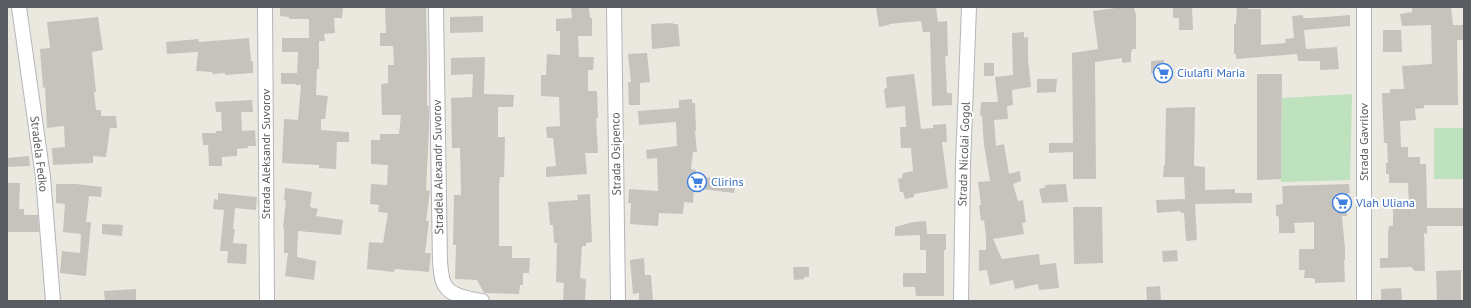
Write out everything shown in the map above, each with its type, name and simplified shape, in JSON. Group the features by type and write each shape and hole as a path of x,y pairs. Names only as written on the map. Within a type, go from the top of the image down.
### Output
{"street":[{"name":"Stradela Fedko","path":"19,7 43,177 53,301"},
{"name":"Strada Aleksandr Suvorov","path":"265,7 267,301"},
{"name":"Stradela Alexandr Suvorov","path":"436,7 440,262 442,278 446,288 455,294 482,301"},
{"name":"Strada Osipenco","path":"614,7 618,301"},
{"name":"Strada Nicolai Gogol","path":"961,301 963,164 970,7"},
{"name":"Strada Gavrilov","path":"1364,7 1364,301"}],"green space":[{"path":"1352,94 1350,180 1281,182 1282,98"},
{"path":"1434,128 1464,128 1464,179 1434,179"}],"building":[{"path":"280,7 343,7 342,18 334,18 335,33 324,34 325,41 319,41 319,69 317,69 316,95 328,96 325,119 321,119 321,130 349,132 349,142 337,142 336,169 319,168 319,165 282,163 284,119 298,120 301,85 281,84 281,73 297,73 298,52 282,52 282,38 309,38 309,19 289,19 289,17 280,16"},
{"path":"385,7 426,7 427,106 429,106 429,128 426,190 430,191 426,221 429,221 425,253 431,253 429,272 395,269 394,272 367,269 369,242 383,243 388,213 378,212 379,205 370,204 371,184 387,185 388,165 371,164 371,140 380,140 380,134 399,134 401,115 382,115 381,84 388,83 388,65 394,65 393,46 380,46 380,33 386,33"},
{"path":"571,7 589,7 590,18 592,18 592,36 578,36 579,57 594,57 593,70 588,70 588,91 597,91 598,118 596,118 598,153 585,153 587,174 546,177 546,167 556,166 553,138 547,138 546,127 560,126 559,97 541,96 541,75 546,75 547,54 560,55 560,31 556,31 556,19 572,18"},
{"path":"876,7 936,7 938,22 947,21 948,56 945,56 947,93 952,93 952,105 932,106 930,32 923,32 921,21 889,24 879,27"},
{"path":"1134,7 1136,13 1136,49 1132,49 1131,62 1122,63 1122,58 1095,62 1096,179 1073,179 1073,152 1049,153 1049,143 1073,143 1072,53 1098,49 1093,11"},
{"path":"1173,7 1192,7 1193,30 1179,30 1179,18 1173,18"},
{"path":"1237,7 1261,9 1261,45 1286,43 1285,39 1294,38 1292,16 1303,15 1303,18 1312,18 1350,15 1350,26 1304,30 1306,49 1337,47 1339,69 1320,70 1320,61 1298,61 1297,54 1236,59 1236,54 1234,54 1234,24 1236,24"},
{"path":"1412,7 1451,7 1453,25 1464,25 1464,40 1457,40 1458,105 1424,105 1424,108 1415,109 1416,120 1400,121 1401,147 1408,147 1408,157 1420,157 1420,164 1426,164 1427,208 1464,208 1464,226 1427,226 1427,234 1424,233 1425,271 1414,271 1412,267 1380,268 1380,258 1388,258 1388,234 1389,226 1393,226 1393,208 1409,208 1408,183 1389,183 1389,174 1386,174 1386,163 1388,163 1387,143 1384,143 1382,93 1390,93 1390,89 1404,89 1402,66 1432,64 1431,25 1402,26 1400,14 1412,12"},
{"path":"483,16 483,32 450,33 450,17"},
{"path":"98,17 103,50 92,52 96,92 94,92 96,110 101,110 101,116 116,116 117,128 110,128 106,157 93,156 93,163 53,165 52,148 65,147 64,126 47,128 45,87 43,88 40,49 50,48 47,22"},
{"path":"651,24 678,24 680,46 652,49"},
{"path":"1383,30 1401,30 1402,52 1383,52"},
{"path":"1024,32 1024,38 1028,37 1028,60 1031,87 1012,90 1013,105 1007,106 1008,119 994,120 996,146 1004,144 1009,174 1020,171 1021,181 1013,184 1018,201 1023,200 1026,222 1022,223 1024,234 993,239 1002,259 1039,254 1040,265 1056,263 1059,288 1039,290 1038,284 1015,289 1013,280 990,285 987,270 979,271 979,250 986,250 986,236 984,220 981,221 979,205 981,205 978,182 990,181 984,145 982,116 980,115 981,102 998,102 995,77 1013,75 1012,33"},
{"path":"249,38 251,61 253,61 253,73 225,75 225,73 213,74 212,72 196,71 198,52 167,54 166,42 198,39 199,42"},
{"path":"647,53 650,82 640,83 640,105 629,105 628,82 631,82 628,54"},
{"path":"485,57 484,94 514,95 513,107 498,107 498,137 505,137 504,177 500,177 499,187 499,246 512,246 512,258 530,258 529,273 523,273 523,285 520,285 519,294 484,293 477,280 455,279 456,245 453,245 454,195 461,195 460,148 452,148 451,98 472,97 473,74 451,75 451,58"},
{"path":"1164,60 1164,73 1151,73 1151,61"},
{"path":"984,63 994,63 994,76 984,76"},
{"path":"914,74 921,129 933,128 933,125 946,124 947,142 942,142 948,188 914,194 914,197 905,199 903,192 900,192 898,179 902,178 903,173 913,171 911,148 901,148 900,127 906,127 905,106 886,108 884,89 887,88 886,77"},
{"path":"1257,74 1282,74 1281,179 1257,180"},
{"path":"1037,79 1057,79 1056,92 1037,93"},
{"path":"692,99 692,103 695,103 697,152 693,152 691,169 696,170 696,176 736,181 734,193 694,188 693,203 684,202 683,214 659,213 658,226 630,224 631,203 628,203 629,189 658,191 657,158 647,159 646,150 677,146 676,122 639,125 638,111 679,108 679,100"},
{"path":"252,100 253,112 241,112 242,131 255,130 256,146 248,146 248,148 237,149 237,156 222,157 222,166 209,166 208,145 203,145 202,133 216,133 216,131 222,131 221,112 216,112 215,102"},
{"path":"1195,107 1194,166 1205,167 1205,190 1235,189 1235,193 1252,193 1252,203 1195,204 1197,240 1186,241 1184,213 1181,213 1180,211 1157,213 1156,200 1185,199 1184,177 1163,177 1165,165 1166,108"},
{"path":"29,156 30,166 7,167 7,158"},
{"path":"7,183 20,183 19,209 24,209 24,215 38,215 39,232 7,232"},
{"path":"56,184 76,184 102,187 101,197 89,196 86,222 91,222 86,276 60,273 62,251 80,253 81,234 63,232 65,204 56,203"},
{"path":"1066,184 1068,202 1042,203 1039,189 1046,187 1045,185"},
{"path":"1349,184 1350,193 1346,194 1347,216 1342,216 1345,249 1345,282 1315,283 1315,279 1313,278 1304,278 1305,270 1299,270 1299,249 1314,249 1314,222 1294,223 1295,233 1279,233 1279,219 1278,216 1276,216 1276,205 1283,204 1282,186"},
{"path":"285,188 312,192 310,207 318,209 316,216 343,220 341,235 298,231 297,257 316,261 314,280 285,276 288,253 284,253 283,228 286,201 284,200"},
{"path":"218,193 257,197 256,210 235,208 233,243 247,244 246,264 227,263 228,251 220,251 224,210 213,209 214,199 218,200"},
{"path":"590,194 592,242 586,243 586,246 582,246 580,278 586,279 585,301 563,301 564,283 556,282 557,243 554,243 553,225 550,225 548,202 578,200 577,195"},
{"path":"1073,207 1102,207 1103,263 1074,264"},
{"path":"926,221 927,234 946,234 946,250 944,250 944,296 916,296 915,287 903,287 903,273 926,273 926,250 920,250 920,235 895,236 895,227 913,222"},
{"path":"102,224 123,225 122,236 102,234"},
{"path":"1177,250 1178,261 1163,262 1162,251"},
{"path":"644,258 645,275 651,275 653,301 639,301 639,293 633,294 630,260"},
{"path":"793,267 809,267 809,277 794,280"},
{"path":"1461,270 1461,301 1437,301 1436,271"},
{"path":"1160,286 1161,301 1147,301 1146,287"},
{"path":"1401,288 1402,300 1381,301 1381,289"},
{"path":"136,289 136,301 105,301 104,291"}],"place":[{"name":"Ciulafli Maria","path":"1163,73"},
{"name":"Clirins","path":"697,182"},
{"name":"Vlah Uliana","path":"1342,203"}]}
